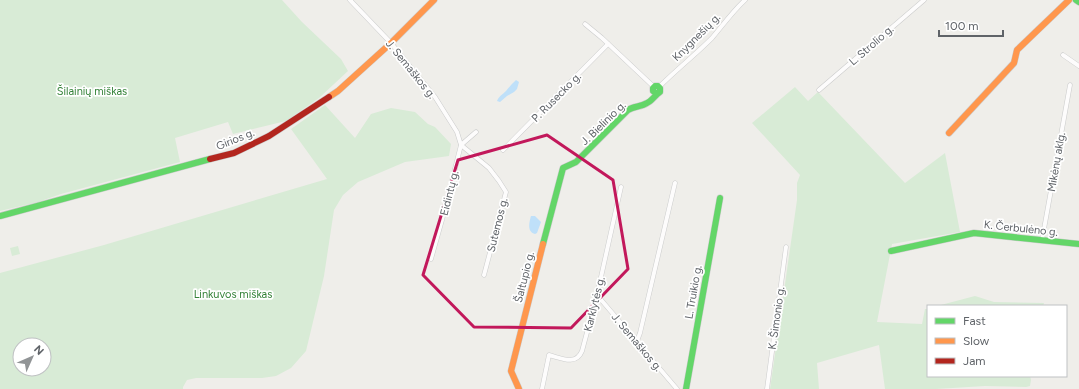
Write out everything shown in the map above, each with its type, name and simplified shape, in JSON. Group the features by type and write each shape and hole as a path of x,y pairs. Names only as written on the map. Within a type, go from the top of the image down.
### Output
{"street":[{"name":"J. Semaškos g.","path":"350,0 391,43 435,97 457,132 461,144"},
{"name":"Girios g.","path":"0,216 234,153 249,146 269,136 338,91 391,43 434,0"},
{"name":"Knygnešių g.","path":"656,89 705,44 745,0"},
{"name":"L. Strolio g.","path":"819,90 924,0"},
{"path":"949,133 1014,63 1017,50 1069,0"},
{"path":"585,24 656,89"},
{"name":"P. Rusecko g.","path":"503,150 608,44"},
{"path":"1063,55 1079,66"},
{"name":"Mikėnų aklg.","path":"1042,240 1070,85"},
{"name":"J. Bielinio g.","path":"563,168 576,162 628,110 632,107 647,104 656,89"},
{"path":"461,144 476,132"},
{"name":"Eidintų g.","path":"431,259 461,144"},
{"name":"Sutemos g.","path":"461,144 489,168 506,192 484,275"},
{"name":"Šaltupio g.","path":"519,389 511,371 563,168"},
{"path":"637,342 675,183"},
{"name":"Karklytės g.","path":"542,389 549,355 569,360 579,356 597,295 620,187"},
{"name":"L. Truikio g.","path":"686,389 720,198"},
{"name":"K. Čerbulėno g.","path":"892,251 974,233 1079,244"},
{"name":"K. Šimonio g.","path":"766,389 786,247"},
{"name":"J. Semaškos g.","path":"597,295 677,389"}],"highlighted area":[{"path":"547,135 613,180 628,269 571,328 474,327 423,275 458,160"}],"green space":[{"name":"Šilainių miškas","path":"0,0 282,0 302,22 341,59 348,71 319,98 286,121 233,134 228,122 175,138 180,162 61,194 38,202 0,211"},
{"path":"795,87 808,101 818,92 905,183 945,153 960,232 892,244 877,322 922,324 925,309 927,309 927,377 1030,377 1030,386 885,389 879,345 817,363 819,389 770,389 797,200 797,183 800,175 752,123"},
{"name":"Linkuvos miškas","path":"325,105 355,138 371,114 391,108 415,112 428,124 435,127 451,144 449,156 405,162 358,182 343,195 334,210 324,276 306,351 291,368 276,376 262,378 196,378 187,380 183,389 0,389 0,273 104,245 327,179 291,129"},
{"path":"18,246 20,254 12,256 10,248"},
{"path":"975,296 994,302 1044,303 1043,305 941,305"}],"water":[{"path":"516,80 519,82 517,89 500,102 497,101 500,96"},
{"path":"531,216 535,216 541,222 537,233 535,234 532,233 530,229 529,224"}],"traffic: fast":[{"path":"543,244 563,168 576,162 628,110 645,104 657,95 660,92 660,88 658,86 653,88 653,91 656,93"},
{"path":"0,216 210,159"},
{"path":"686,389 720,198"},
{"path":"891,251 974,233 1079,244"}],"traffic: slow":[{"path":"329,97 338,91 391,43 434,0"},
{"path":"949,133 1014,63 1017,50 1069,0"},
{"path":"519,389 511,371 543,244"}],"traffic: jam":[{"path":"210,159 234,153 269,136 329,97"}]}
